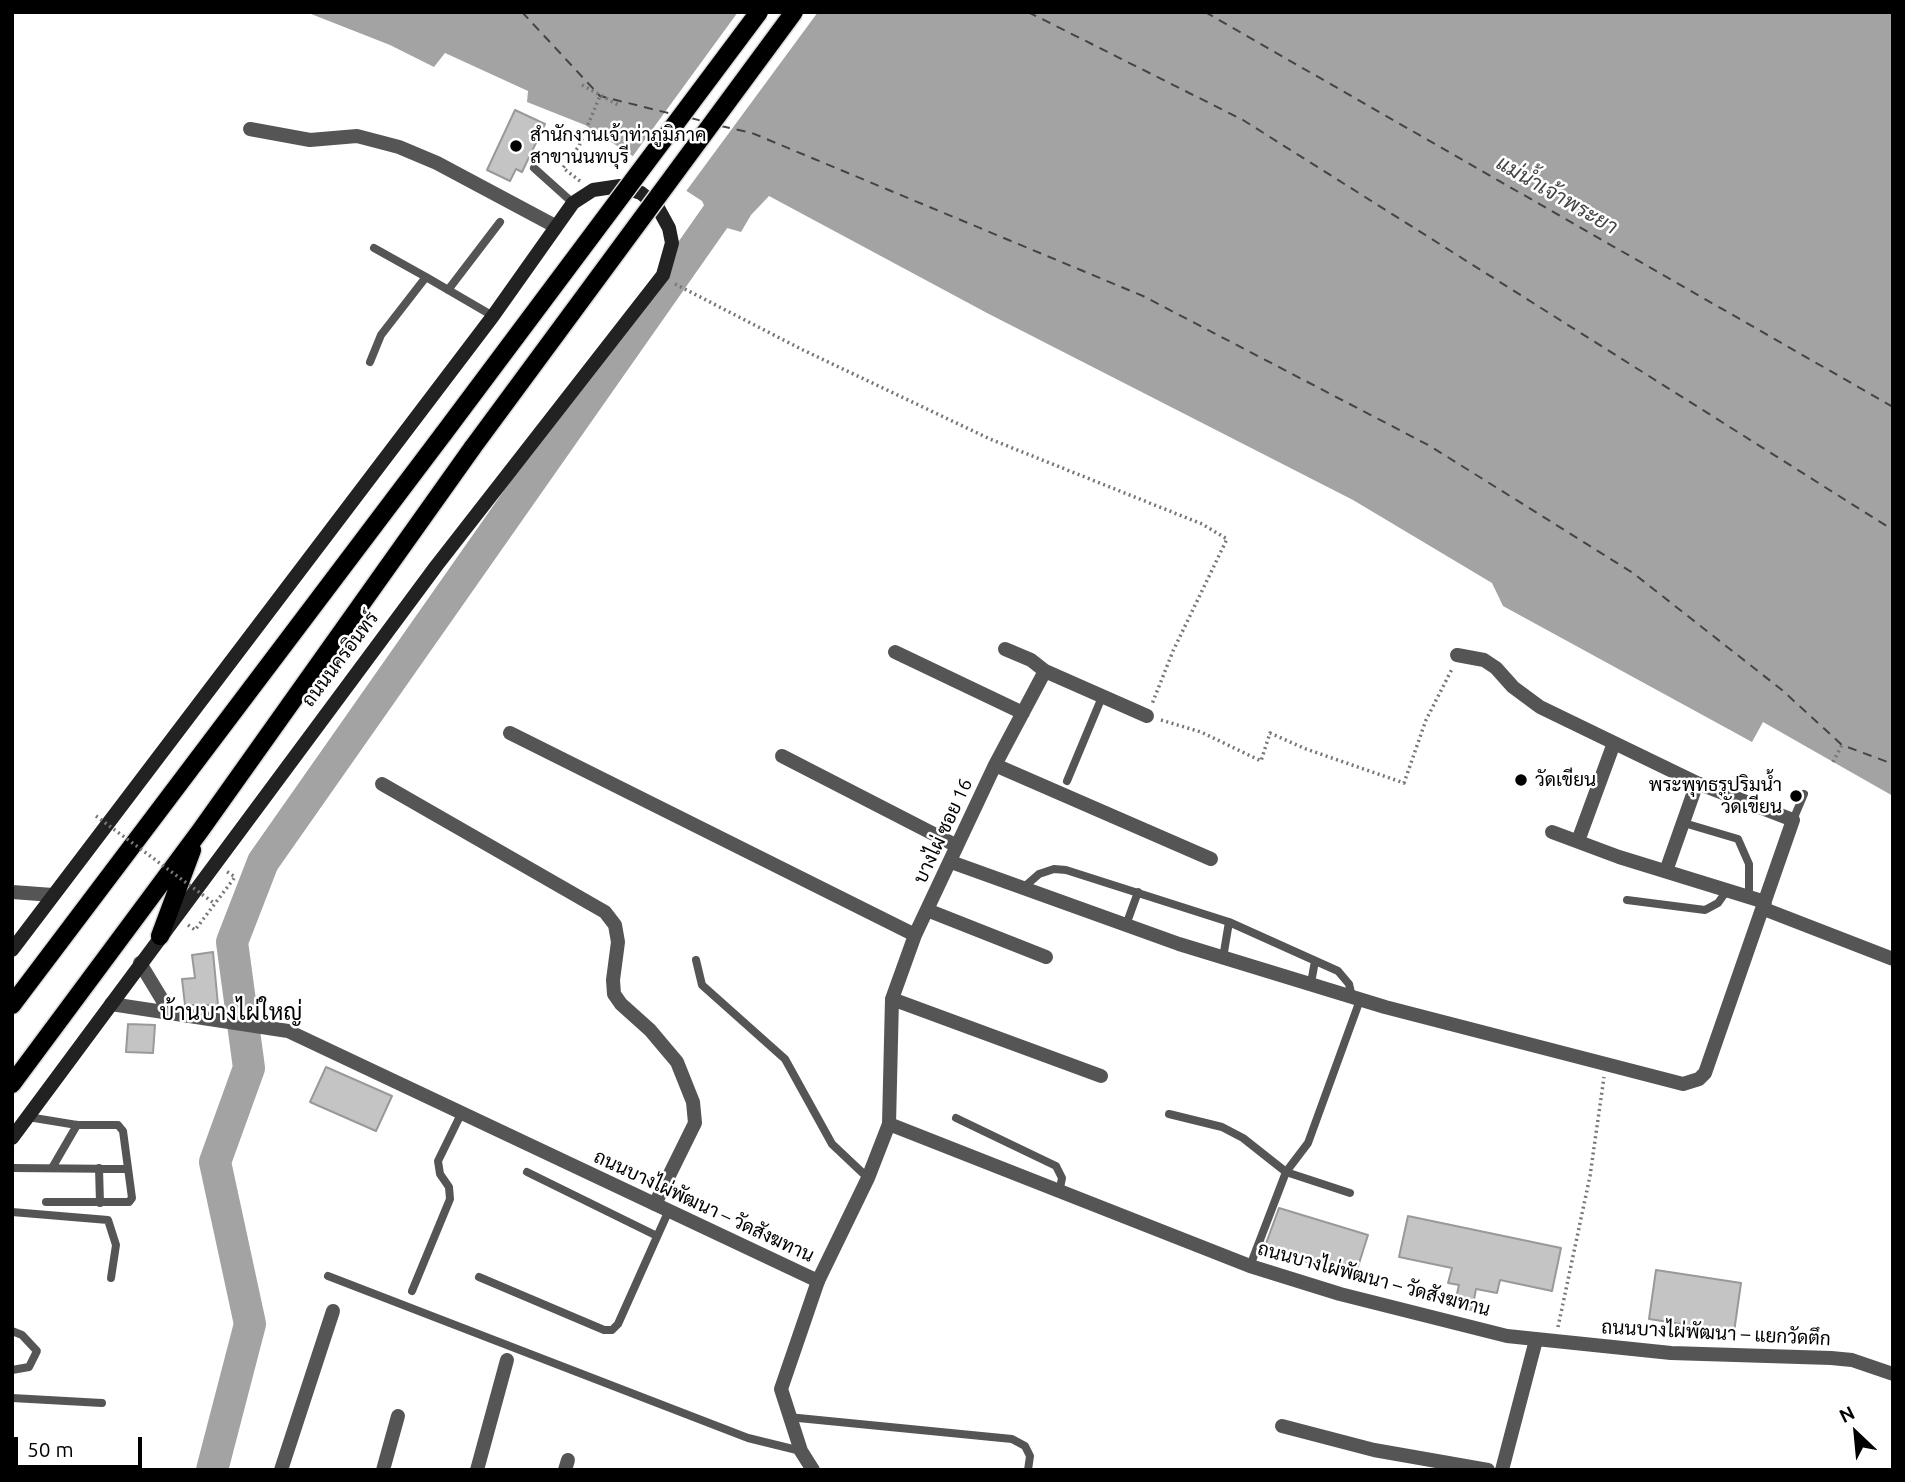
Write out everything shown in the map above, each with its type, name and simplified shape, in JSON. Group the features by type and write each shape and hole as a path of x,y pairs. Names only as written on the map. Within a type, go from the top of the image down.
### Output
{"main road":[{"path":"12,1005 759,12"},
{"name":"ถนนนครอินทร์","path":"12,1084 200,831 473,447 794,12"},
{"name":"ถนนนครอินทร์","path":"12,1138 437,565 663,275 672,243 670,228 657,206 641,193 620,186 593,190"},
{"path":"12,950 493,316 555,226 573,203 593,190"},
{"path":"160,936 200,831"}],"street":[{"path":"250,129 310,140 357,136 399,147 437,163 555,226"},
{"path":"1005,649 1045,671 1147,716"},
{"path":"895,652 1023,713"},
{"path":"951,862 1223,958 1356,999 1682,1084 1699,1079 1705,1073 1793,820 1697,783 1540,707 1484,660 1455,661"},
{"name":"บางไผ่ ซอย 16","path":"889,1124 892,999 915,935 995,765 1045,671"},
{"path":"510,733 915,935"},
{"path":"1578,841 1614,743"},
{"path":"782,756 957,846"},
{"path":"995,765 1211,859"},
{"path":"1666,871 1697,783"},
{"path":"382,784 605,912 615,925 618,942 614,993 621,1004 650,1030 677,1062 693,1102 695,1123 662,1207"},
{"path":"1552,832 1666,871 1749,895 1764,905 1893,959"},
{"path":"12,892 54,895"},
{"path":"927,910 1046,957"},
{"path":"140,963 169,1012"},
{"path":"892,999 1101,1076"},
{"name":"ถนนบางไผ่พัฒนา – วัดสังฆทาน","path":"111,1004 288,1031 818,1281 868,1178 889,1124 1250,1266 1340,1294 1507,1336 1535,1340"},
{"path":"813,1470 801,1451 781,1395 782,1384 818,1281"},
{"path":"281,1470 332,1311"},
{"path":"1502,1470 1535,1340"},
{"name":"ถนนบางไผ่พัฒนา – แยกวัดตึก","path":"1535,1340 1752,1358 1831,1358 1852,1360 1893,1374"},
{"path":"477,1470 507,1360"},
{"path":"383,1470 398,1416"},
{"path":"1282,1426 1374,1450 1488,1470"}],"lane":[{"path":"534,168 573,203"},
{"path":"448,290 500,222"},
{"path":"374,248 493,316"},
{"path":"370,362 381,335 426,277"},
{"path":"1067,781 1102,697"},
{"path":"1793,820 1804,794"},
{"path":"1684,823 1738,839 1749,864 1749,895"},
{"path":"1023,888 1039,874 1054,869 1138,892 1229,922 1345,976 1356,999 1308,1143 1286,1171 1250,1266"},
{"path":"1627,900 1705,910 1718,903 1728,888"},
{"path":"1126,925 1138,892"},
{"path":"1223,958 1229,922"},
{"path":"696,960 702,985 785,1059 832,1144 868,1178"},
{"path":"1311,983 1315,961"},
{"path":"412,1291 450,1199 449,1187 440,1174 438,1161 462,1112"},
{"path":"1169,1114 1222,1127 1243,1138 1286,1171 1350,1193"},
{"path":"28,1116 77,1125 122,1127 132,1198 129,1202 46,1202"},
{"path":"956,1118 1056,1166 1062,1178 1059,1193"},
{"path":"52,1168 77,1125"},
{"path":"12,1168 127,1169"},
{"path":"99,1168 100,1203"},
{"path":"527,1172 657,1236"},
{"path":"478,1277 604,1330 612,1329 618,1324 657,1236 662,1207"},
{"path":"12,1212 108,1220 116,1245 111,1278"},
{"path":"328,1276 748,1438 801,1451"},
{"path":"12,1331 22,1335 37,1351 29,1367 12,1370"},
{"path":"12,1398 102,1404"},
{"path":"788,1417 1012,1440 1025,1446 1030,1455 1028,1470"}],"path":[{"path":"582,85 620,106"},
{"path":"593,190 563,168 579,146 600,96"},
{"path":"668,280 695,296 990,439 1202,524 1227,539 1173,651 1147,716 1200,732 1261,761 1270,733 1404,783 1426,720 1455,661"},
{"path":"1833,762 1842,745"},
{"path":"96,816 215,904"},
{"path":"195,930 235,877"},
{"path":"1555,1342 1590,1176 1606,1064"}],"water":[{"name":"แม่น้ำเจ้าพระยา","path":"306,12 1893,12 1893,796 1763,722 1752,742 1503,606 1492,583 1353,500 987,313 769,196 751,215 741,232 713,224 702,201 585,125 527,102 528,91 445,53 434,67 390,45"}],"pier":[{"path":"738,12 818,12 684,194 630,160"}],"building":[{"name":"สำนักงานเจ้าท่าภูมิภาค สาขานนทบุรี","path":"515,110 545,124 522,172 516,169 510,181 487,170"},
{"path":"213,952 218,1005 185,1005 182,979 195,978 192,955"},
{"path":"128,1024 155,1025 153,1053 126,1052"},
{"path":"326,1067 392,1096 376,1131 310,1102"},
{"path":"1279,1208 1368,1235 1355,1276 1264,1249"},
{"path":"1408,1216 1561,1248 1552,1291 1500,1280 1497,1293 1476,1289 1472,1310 1454,1307 1459,1285 1448,1283 1452,1268 1399,1257"},
{"path":"1656,1270 1741,1283 1734,1332 1649,1319"}],"waterway":[{"path":"212,1470 250,1324 215,1162 249,1068 232,942 263,862 735,189"}],"ferry route":[{"path":"522,12 600,96 672,114"},
{"path":"1028,12 1243,120 1893,530"},
{"path":"1205,12 1893,407"},
{"path":"691,118 702,121"},
{"path":"721,126 752,133 1143,296 1430,446 1633,573 1782,690 1842,745 1893,764"}],"place":[{"name":"สำนักงานเจ้าท่าภูมิภาค สาขานนทบุรี","path":"516,146"},
{"name":"วัดเขียน","path":"1521,780"},
{"name":"พระพุทธรูปริมน้ำ วัดเขียน","path":"1796,796"}],"district":[{"name":"บ้านบางไผ่ใหญ่","path":"231,1012"}]}
